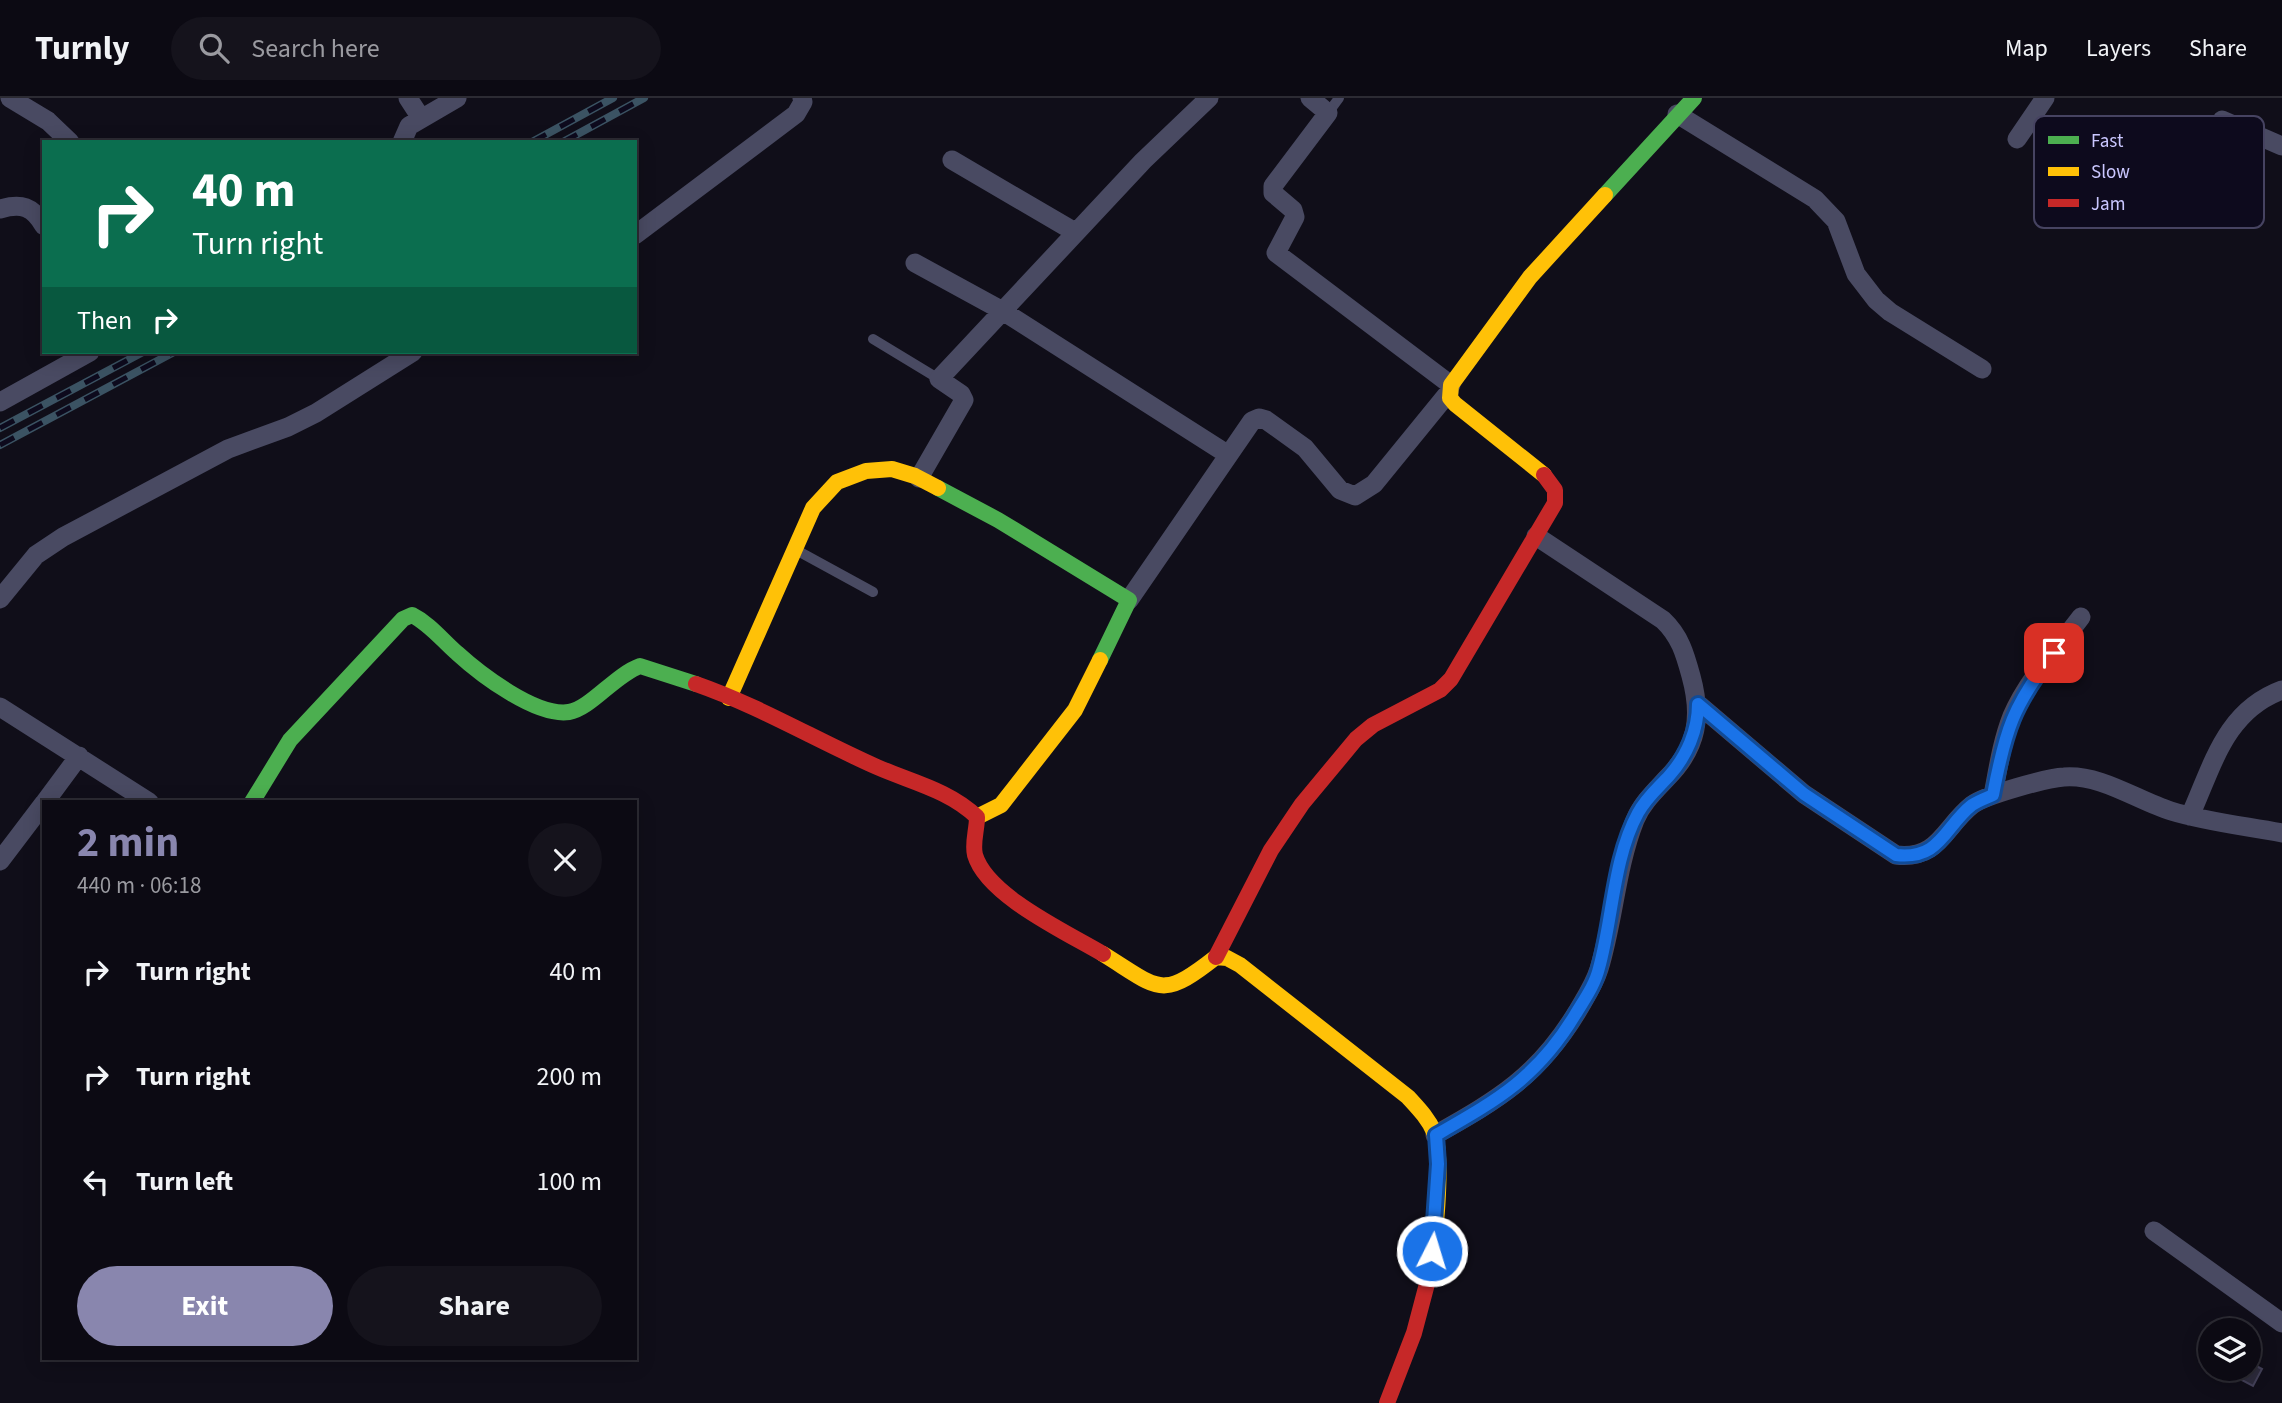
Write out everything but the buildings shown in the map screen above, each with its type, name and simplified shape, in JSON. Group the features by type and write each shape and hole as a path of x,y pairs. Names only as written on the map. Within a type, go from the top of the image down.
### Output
{"street":[{"path":"408,98 421,118"},
{"path":"402,140 409,126 457,98"},
{"path":"637,233 796,114 803,102 802,98"},
{"path":"919,478 964,400 961,394 939,379 1143,160 1209,98"},
{"path":"977,817 974,850 978,861 1001,890 1138,977 1165,987 1179,985 1216,957 1271,850 1302,804 1356,739 1373,725 1440,690 1451,679 1555,503 1555,490 1550,480 1455,404 1450,389 1276,253 1295,216 1293,210 1273,193 1273,186 1334,105 1310,98"},
{"path":"977,817 1001,805 1075,709 1129,600 1245,428 1259,418 1306,448 1340,490 1355,496 1374,484 1450,389 1530,277 1694,98"},
{"path":"2017,139 2045,98"},
{"path":"15,99 48,121 68,140"},
{"path":"1677,114 1815,199 1836,221 1856,274 1876,300 1890,312 1982,369"},
{"path":"2264,138 2282,146"},
{"path":"952,160 1075,232"},
{"path":"0,209 21,205 29,208 42,224"},
{"path":"915,263 1001,310 1227,454"},
{"path":"0,402 86,354"},
{"path":"0,599 36,555 63,537 228,449 288,427 317,413 410,354"},
{"path":"729,698 813,508 837,482 866,471 892,469 919,478 998,520 1129,600"},
{"path":"1436,1135 1498,1100 1525,1079 1565,1032 1599,970 1620,865 1638,813 1684,756 1698,721 1698,704 1683,647 1675,632 1663,620 1536,536"},
{"path":"254,800 290,740 408,615 417,617 462,657 536,705 553,711 579,709 626,669 640,666 729,698 960,802 977,817"},
{"path":"1993,795 2003,741 2013,716 2027,688 2081,617"},
{"path":"2190,816 2225,737 2239,715 2270,694 2282,690"},
{"path":"1698,704 1804,794 1896,855 1913,857 1930,849 1972,805 1993,795 2064,777 2088,780 2190,816 2282,833"},
{"path":"0,707 146,800"},
{"path":"46,800 79,756"},
{"path":"0,861 42,805"},
{"path":"1216,957 1227,958 1240,965 1408,1097 1425,1116 1436,1135 1438,1164 1430,1270 1414,1333 1387,1403"},
{"path":"2154,1231 2282,1323"}],"lane":[{"path":"873,339 939,379"},
{"path":"795,549 873,593"}],"railway":[{"path":"536,140 613,98"},
{"path":"567,140 644,98"},
{"path":"0,428 139,354"},
{"path":"0,445 170,354"}],"traffic: fast":[{"path":"1605,195 1694,98"},
{"path":"938,488 998,520 1129,600 1100,660"},
{"path":"253,800 290,740 403,619 412,615 494,682 525,701 556,712 577,710 640,666 696,684"}],"traffic: slow":[{"path":"1544,475 1455,404 1450,398 1451,385 1530,277 1605,195"},
{"path":"729,698 813,508 837,482 866,471 892,469 915,476 938,488"},
{"path":"977,817 1001,805 1075,710 1100,660"},
{"path":"1103,954 1149,982 1160,985 1171,985 1183,980 1216,957 1227,958 1240,965 1408,1097 1429,1122 1437,1145 1437,1205 1428,1280"}],"traffic: jam":[{"path":"1216,957 1271,850 1302,804 1356,739 1373,725 1440,690 1451,679 1555,503 1555,490 1544,475"},
{"path":"696,684 742,702 854,757 954,800 977,817 975,855 995,885 1030,912 1103,954"},
{"path":"1387,1403 1414,1333 1428,1280"}],"route":[{"path":"1432,1251 1438,1164 1436,1135 1498,1100 1525,1079 1565,1032 1589,993 1599,970 1620,865 1629,835 1638,813 1650,795 1670,776 1688,748 1698,721 1698,704 1804,794 1896,855 1913,857 1930,849 1944,837 1972,805 1993,795 2003,741 2013,716 2027,688 2054,653"}]}
